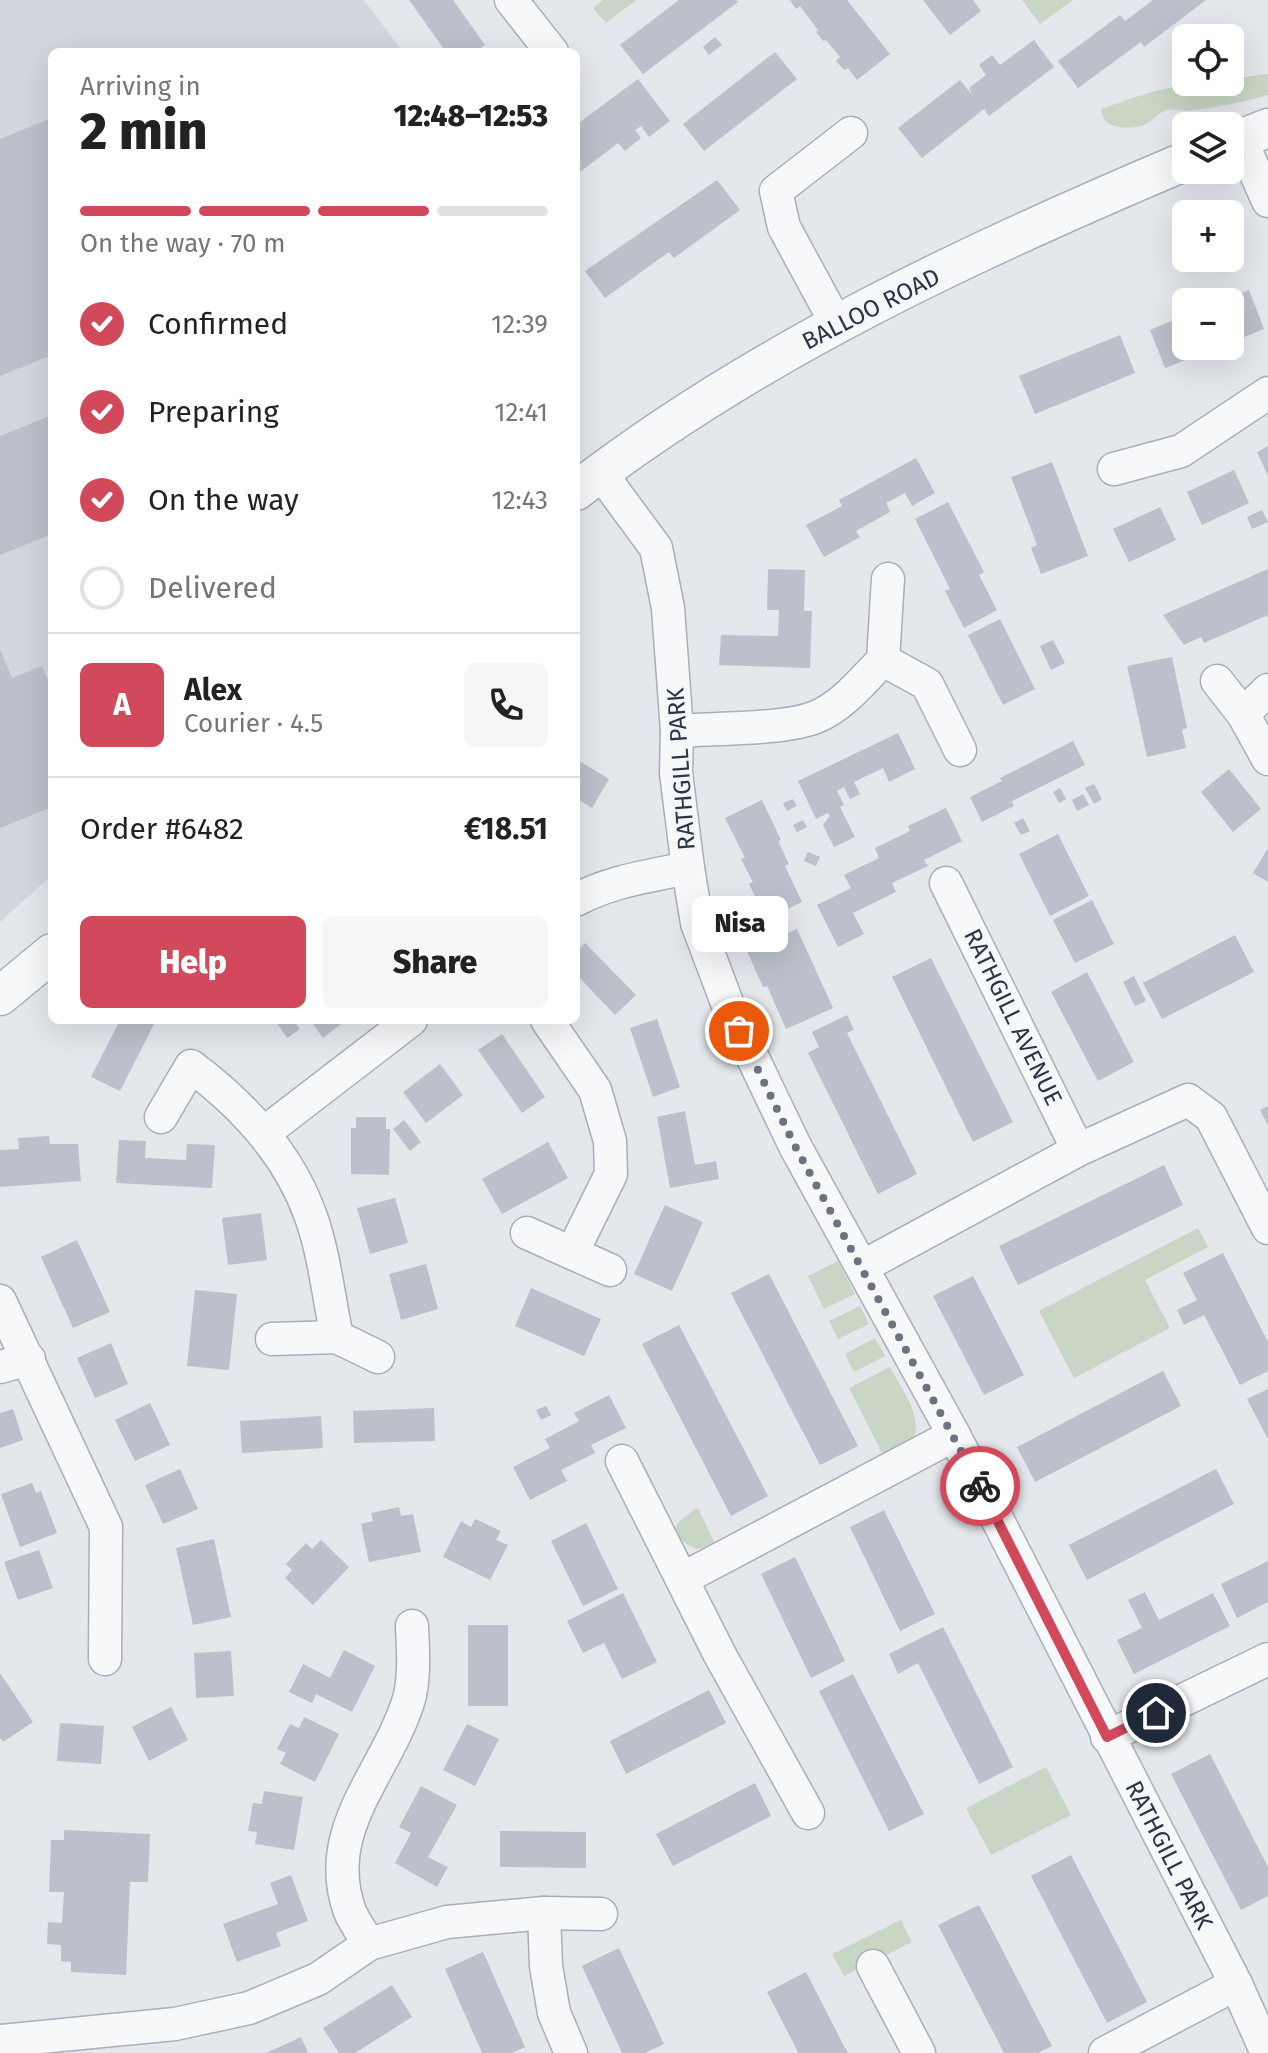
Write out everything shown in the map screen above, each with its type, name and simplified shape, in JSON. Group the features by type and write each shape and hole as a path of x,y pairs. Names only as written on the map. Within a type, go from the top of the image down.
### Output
{"street":[{"path":"511,0 549,48"},
{"path":"836,323 784,227 776,191 851,133"},
{"path":"1246,136 1268,201"},
{"name":"BALLOO ROAD","path":"588,482 726,387 836,323 1081,205 1172,167"},
{"path":"1114,469 1181,451 1268,393"},
{"name":"RATHGILL PARK","path":"588,482 656,548 668,608 677,731 676,773 688,868 697,923 729,1008 795,1146 954,1435 1236,1984 1267,2053"},
{"path":"677,731 785,724 816,717 842,701 883,660 888,579"},
{"path":"883,660 927,684 960,750"},
{"path":"1217,681 1243,714 1268,759"},
{"path":"1243,714 1268,690"},
{"path":"580,898 624,880 688,868"},
{"name":"RATHGILL AVENUE","path":"946,883 1078,1150"},
{"path":"0,996 48,956"},
{"path":"264,1133 406,1024"},
{"path":"550,1024 595,1090 610,1141 611,1174 572,1253"},
{"path":"161,1117 191,1066 223,1089 264,1133 289,1170 312,1218 337,1337"},
{"path":"862,1267 1078,1150 1188,1100 1211,1117 1268,1228"},
{"path":"527,1233 610,1270"},
{"path":"0,1301 14,1363 106,1527 105,1659"},
{"path":"272,1339 337,1337 378,1357"},
{"path":"682,1579 954,1435"},
{"path":"622,1461 808,1813"},
{"path":"369,1944 351,1913 340,1868 351,1818 388,1747 409,1698 412,1626"},
{"path":"1107,1737 1268,1659"},
{"path":"544,1913 546,1966 554,2013 571,2053"},
{"path":"0,2041 175,2024 249,2008 318,1979 369,1944 447,1922 544,1913 601,1914"},
{"path":"873,1966 919,2053"},
{"path":"1105,2053 1236,1984"}],"shaded area":[{"path":"0,0 364,0 400,48 48,48 48,879 0,922"}],"green space":[{"path":"603,0 636,0 606,23 593,8"},
{"path":"1022,0 1073,0 1040,24"},
{"path":"1268,74 1268,95 1213,107 1165,111 1148,123 1126,128 1109,124 1104,120 1101,109 1172,88 1172,96 1244,96 1244,77"},
{"path":"1198,1228 1208,1247 1145,1280 1170,1328 1074,1378 1039,1311"},
{"path":"838,1261 855,1294 824,1309 808,1276"},
{"path":"860,1306 869,1324 838,1339 829,1321"},
{"path":"875,1338 885,1356 854,1372 845,1354"},
{"path":"890,1367 911,1406 916,1427 908,1445 884,1457 849,1388"},
{"path":"698,1508 716,1546 696,1549 676,1533 678,1523"},
{"path":"1046,1767 1071,1815 991,1855 966,1808"},
{"path":"901,1920 912,1942 844,1976 832,1954"}],"building":[{"path":"409,0 453,0 485,45 481,48 443,48"},
{"path":"679,0 738,2 643,74 620,45"},
{"path":"790,0 847,0 890,54 857,80 848,68 844,70 836,61 840,57 826,40 823,41 800,6 796,9"},
{"path":"923,0 973,0 981,11 950,35"},
{"path":"1153,0 1206,0 1144,47 1141,42 1078,88 1058,61 1120,15 1125,21"},
{"path":"715,37 722,45 709,55 703,47"},
{"path":"1034,40 1054,67 989,116 984,109 922,158 898,128 960,80 973,96 969,88 986,75 979,65 992,55 1000,65"},
{"path":"775,52 797,79 704,151 683,124"},
{"path":"638,79 670,121 649,137 641,126 635,130 641,138 625,151 618,143 580,172 580,122"},
{"path":"48,120 48,357 0,376 0,139"},
{"path":"717,180 740,210 674,258 669,252 605,298 585,271"},
{"path":"1249,290 1264,329 1244,337 1244,292"},
{"path":"1172,321 1172,360 1186,360 1165,368 1150,330"},
{"path":"1120,335 1135,373 1035,414 1019,376"},
{"path":"48,417 48,536 0,555 0,436"},
{"path":"1268,446 1268,476 1257,452"},
{"path":"916,458 935,493 912,506 905,493 886,503 890,512 856,531 860,537 824,557 806,525 842,506 839,500"},
{"path":"1052,462 1088,556 1041,574 1031,548 1037,545 1011,477"},
{"path":"1234,470 1249,503 1202,525 1187,492"},
{"path":"948,502 984,572 979,575 997,610 964,628 945,591 950,589 915,519"},
{"path":"1160,507 1176,540 1129,562 1113,529"},
{"path":"1262,510 1268,522 1252,529 1247,517"},
{"path":"768,569 805,570 804,611 812,611 810,668 719,665 721,635 778,636 779,610 767,610"},
{"path":"1268,569 1268,615 1204,643 1201,637 1184,645 1163,615"},
{"path":"1000,619 1035,689 1003,705 968,635"},
{"path":"1053,640 1065,663 1051,670 1040,646"},
{"path":"0,649 12,678 42,666 48,680 48,809 0,828"},
{"path":"1172,657 1187,728 1182,730 1186,748 1147,757 1127,666"},
{"path":"898,733 915,769 889,782 883,768 854,782 860,794 850,799 844,787 837,791 844,805 840,807 855,837 834,847 823,825 830,816 828,813 816,819 798,781"},
{"path":"1073,741 1085,765 1012,801 1014,806 982,822 970,797"},
{"path":"580,761 609,779 592,808 580,800"},
{"path":"1229,769 1261,809 1233,832 1201,792"},
{"path":"1094,784 1102,799 1094,804 1085,788"},
{"path":"1060,788 1066,799 1059,803 1053,792"},
{"path":"1083,794 1089,805 1077,811 1072,800"},
{"path":"793,799 797,806 787,811 783,803"},
{"path":"762,800 781,840 778,841 789,864 785,866 802,902 766,919 749,884 753,882 741,859 745,858 725,818"},
{"path":"946,808 962,841 924,860 928,866 892,883 896,892 853,913 864,934 838,947 817,905 851,888 844,875 879,858 875,848 910,831 908,826"},
{"path":"1023,818 1030,831 1021,835 1014,823"},
{"path":"803,820 807,827 797,832 793,825"},
{"path":"1058,834 1089,896 1050,916 1019,854"},
{"path":"1268,848 1268,882 1253,873"},
{"path":"808,852 820,857 816,866 804,861"},
{"path":"1092,900 1114,944 1075,963 1053,920"},
{"path":"797,929 833,1008 786,1029 747,951"},
{"path":"1235,935 1254,972 1162,1019 1143,983"},
{"path":"585,943 636,995 615,1015 580,978 580,948"},
{"path":"931,958 1013,1122 973,1142 892,977"},
{"path":"1087,972 1134,1062 1098,1081 1051,992"},
{"path":"1134,976 1146,1001 1135,1006 1123,982"},
{"path":"847,1015 854,1030 847,1033 917,1174 878,1194 808,1053 819,1047 812,1032"},
{"path":"657,1019 680,1087 653,1097 630,1028"},
{"path":"118,1024 154,1024 120,1091 91,1077"},
{"path":"278,1024 296,1024 300,1029 287,1038"},
{"path":"313,1024 341,1024 323,1038"},
{"path":"502,1034 545,1097 522,1113 478,1050"},
{"path":"440,1064 463,1095 426,1123 403,1092"},
{"path":"1268,1106 1268,1126 1260,1110"},
{"path":"685,1111 695,1165 716,1161 719,1179 670,1188 657,1117"},
{"path":"356,1117 386,1117 386,1129 390,1129 389,1175 351,1174 351,1128 356,1128"},
{"path":"404,1120 421,1142 410,1151 393,1129"},
{"path":"49,1136 50,1144 78,1144 81,1181 0,1187 0,1150 19,1149 18,1138"},
{"path":"119,1140 146,1141 145,1158 186,1160 187,1144 215,1145 212,1188 116,1183"},
{"path":"548,1142 568,1178 502,1214 482,1179"},
{"path":"1164,1165 1183,1205 1018,1285 999,1246"},
{"path":"395,1198 408,1243 370,1254 357,1208"},
{"path":"665,1205 703,1222 672,1291 634,1274"},
{"path":"261,1213 267,1260 228,1265 222,1218"},
{"path":"77,1240 110,1312 73,1328 41,1257"},
{"path":"1223,1253 1268,1342 1268,1371 1240,1385 1204,1315 1184,1325 1177,1310 1197,1300 1183,1273"},
{"path":"426,1264 438,1309 401,1320 389,1274"},
{"path":"769,1274 858,1446 820,1465 731,1293"},
{"path":"973,1276 1024,1375 984,1395 933,1296"},
{"path":"531,1288 601,1319 584,1356 515,1326"},
{"path":"195,1290 237,1294 229,1370 187,1366"},
{"path":"679,1325 768,1496 731,1516 642,1344"},
{"path":"111,1343 128,1384 95,1398 77,1358"},
{"path":"1163,1371 1181,1406 1035,1482 1017,1447"},
{"path":"1268,1389 1268,1439 1247,1399"},
{"path":"609,1395 626,1428 591,1445 595,1453 561,1470 567,1481 530,1500 513,1467 550,1448 545,1439 579,1421 574,1413"},
{"path":"150,1403 170,1445 135,1461 115,1420"},
{"path":"546,1406 551,1415 541,1420 536,1410"},
{"path":"434,1408 435,1441 354,1443 353,1411"},
{"path":"13,1409 23,1440 0,1448 0,1413"},
{"path":"321,1416 323,1448 242,1453 240,1421"},
{"path":"180,1469 198,1509 163,1524 145,1485"},
{"path":"1216,1469 1234,1504 1087,1580 1069,1545"},
{"path":"32,1483 36,1493 41,1491 57,1533 20,1547 1,1494"},
{"path":"399,1507 401,1516 413,1514 421,1552 369,1562 361,1524 373,1521 371,1513"},
{"path":"884,1510 935,1614 900,1631 850,1527"},
{"path":"475,1519 501,1531 496,1540 508,1545 490,1580 443,1557 461,1521 471,1527"},
{"path":"586,1523 618,1589 583,1606 551,1541"},
{"path":"214,1539 231,1617 193,1625 176,1548"},
{"path":"321,1540 349,1567 313,1605 285,1578 292,1570 286,1564 306,1543 312,1549"},
{"path":"39,1550 53,1588 18,1600 4,1562"},
{"path":"795,1557 845,1661 811,1678 761,1574"},
{"path":"1268,1561 1268,1602 1237,1618 1221,1584"},
{"path":"1145,1592 1159,1620 1213,1593 1230,1626 1134,1674 1117,1640 1142,1628 1128,1600"},
{"path":"623,1593 657,1662 622,1679 604,1643 583,1653 567,1621"},
{"path":"468,1625 508,1625 508,1706 468,1706"},
{"path":"943,1627 1013,1767 979,1784 918,1663 898,1674 889,1654"},
{"path":"344,1650 375,1666 352,1712 316,1694 312,1703 289,1692 303,1664 330,1678"},
{"path":"231,1651 234,1696 196,1698 194,1653"},
{"path":"0,1673 33,1722 3,1742 0,1738"},
{"path":"853,1674 924,1814 889,1831 819,1691"},
{"path":"709,1690 726,1723 626,1774 610,1741"},
{"path":"171,1707 188,1740 149,1761 132,1727"},
{"path":"304,1717 339,1734 315,1782 280,1764 286,1753 277,1749 290,1724 299,1728"},
{"path":"60,1723 104,1726 101,1764 57,1761"},
{"path":"467,1724 499,1739 475,1786 443,1770"},
{"path":"1210,1754 1268,1867 1268,1896 1241,1910 1171,1774"},
{"path":"755,1783 771,1816 673,1866 656,1834"},
{"path":"421,1786 457,1805 428,1857 448,1867 437,1887 395,1863 411,1833 399,1827"},
{"path":"264,1791 303,1797 294,1850 255,1844 257,1832 248,1831 253,1803 262,1804"},
{"path":"64,1830 150,1834 148,1882 130,1882 126,1975 71,1972 71,1962 61,1961 61,1945 47,1944 48,1922 62,1923 64,1892 49,1892 51,1840 64,1840"},
{"path":"500,1831 586,1832 586,1868 500,1867"},
{"path":"1071,1855 1147,2002 1107,2023 1031,1876"},
{"path":"291,1875 308,1921 276,1933 281,1946 237,1962 223,1924 278,1904 270,1883"},
{"path":"979,1905 1052,2046 1038,2053 1004,2053 938,1925"},
{"path":"619,1948 664,2044 645,2053 622,2053 582,1966"},
{"path":"483,1952 525,2047 512,2053 482,2053 445,1969"},
{"path":"806,1972 848,2053 798,2053 767,1992"},
{"path":"392,1985 412,2017 355,2053 339,2053 323,2028"},
{"path":"301,2037 308,2053 266,2053 277,2048"}],"way so far":[{"path":"739,1031 795,1146 980,1486"}],"place":[{"name":"Nisa","path":"739,1031"}],"route":[{"path":"980,1486 1107,1737 1156,1713"}]}
